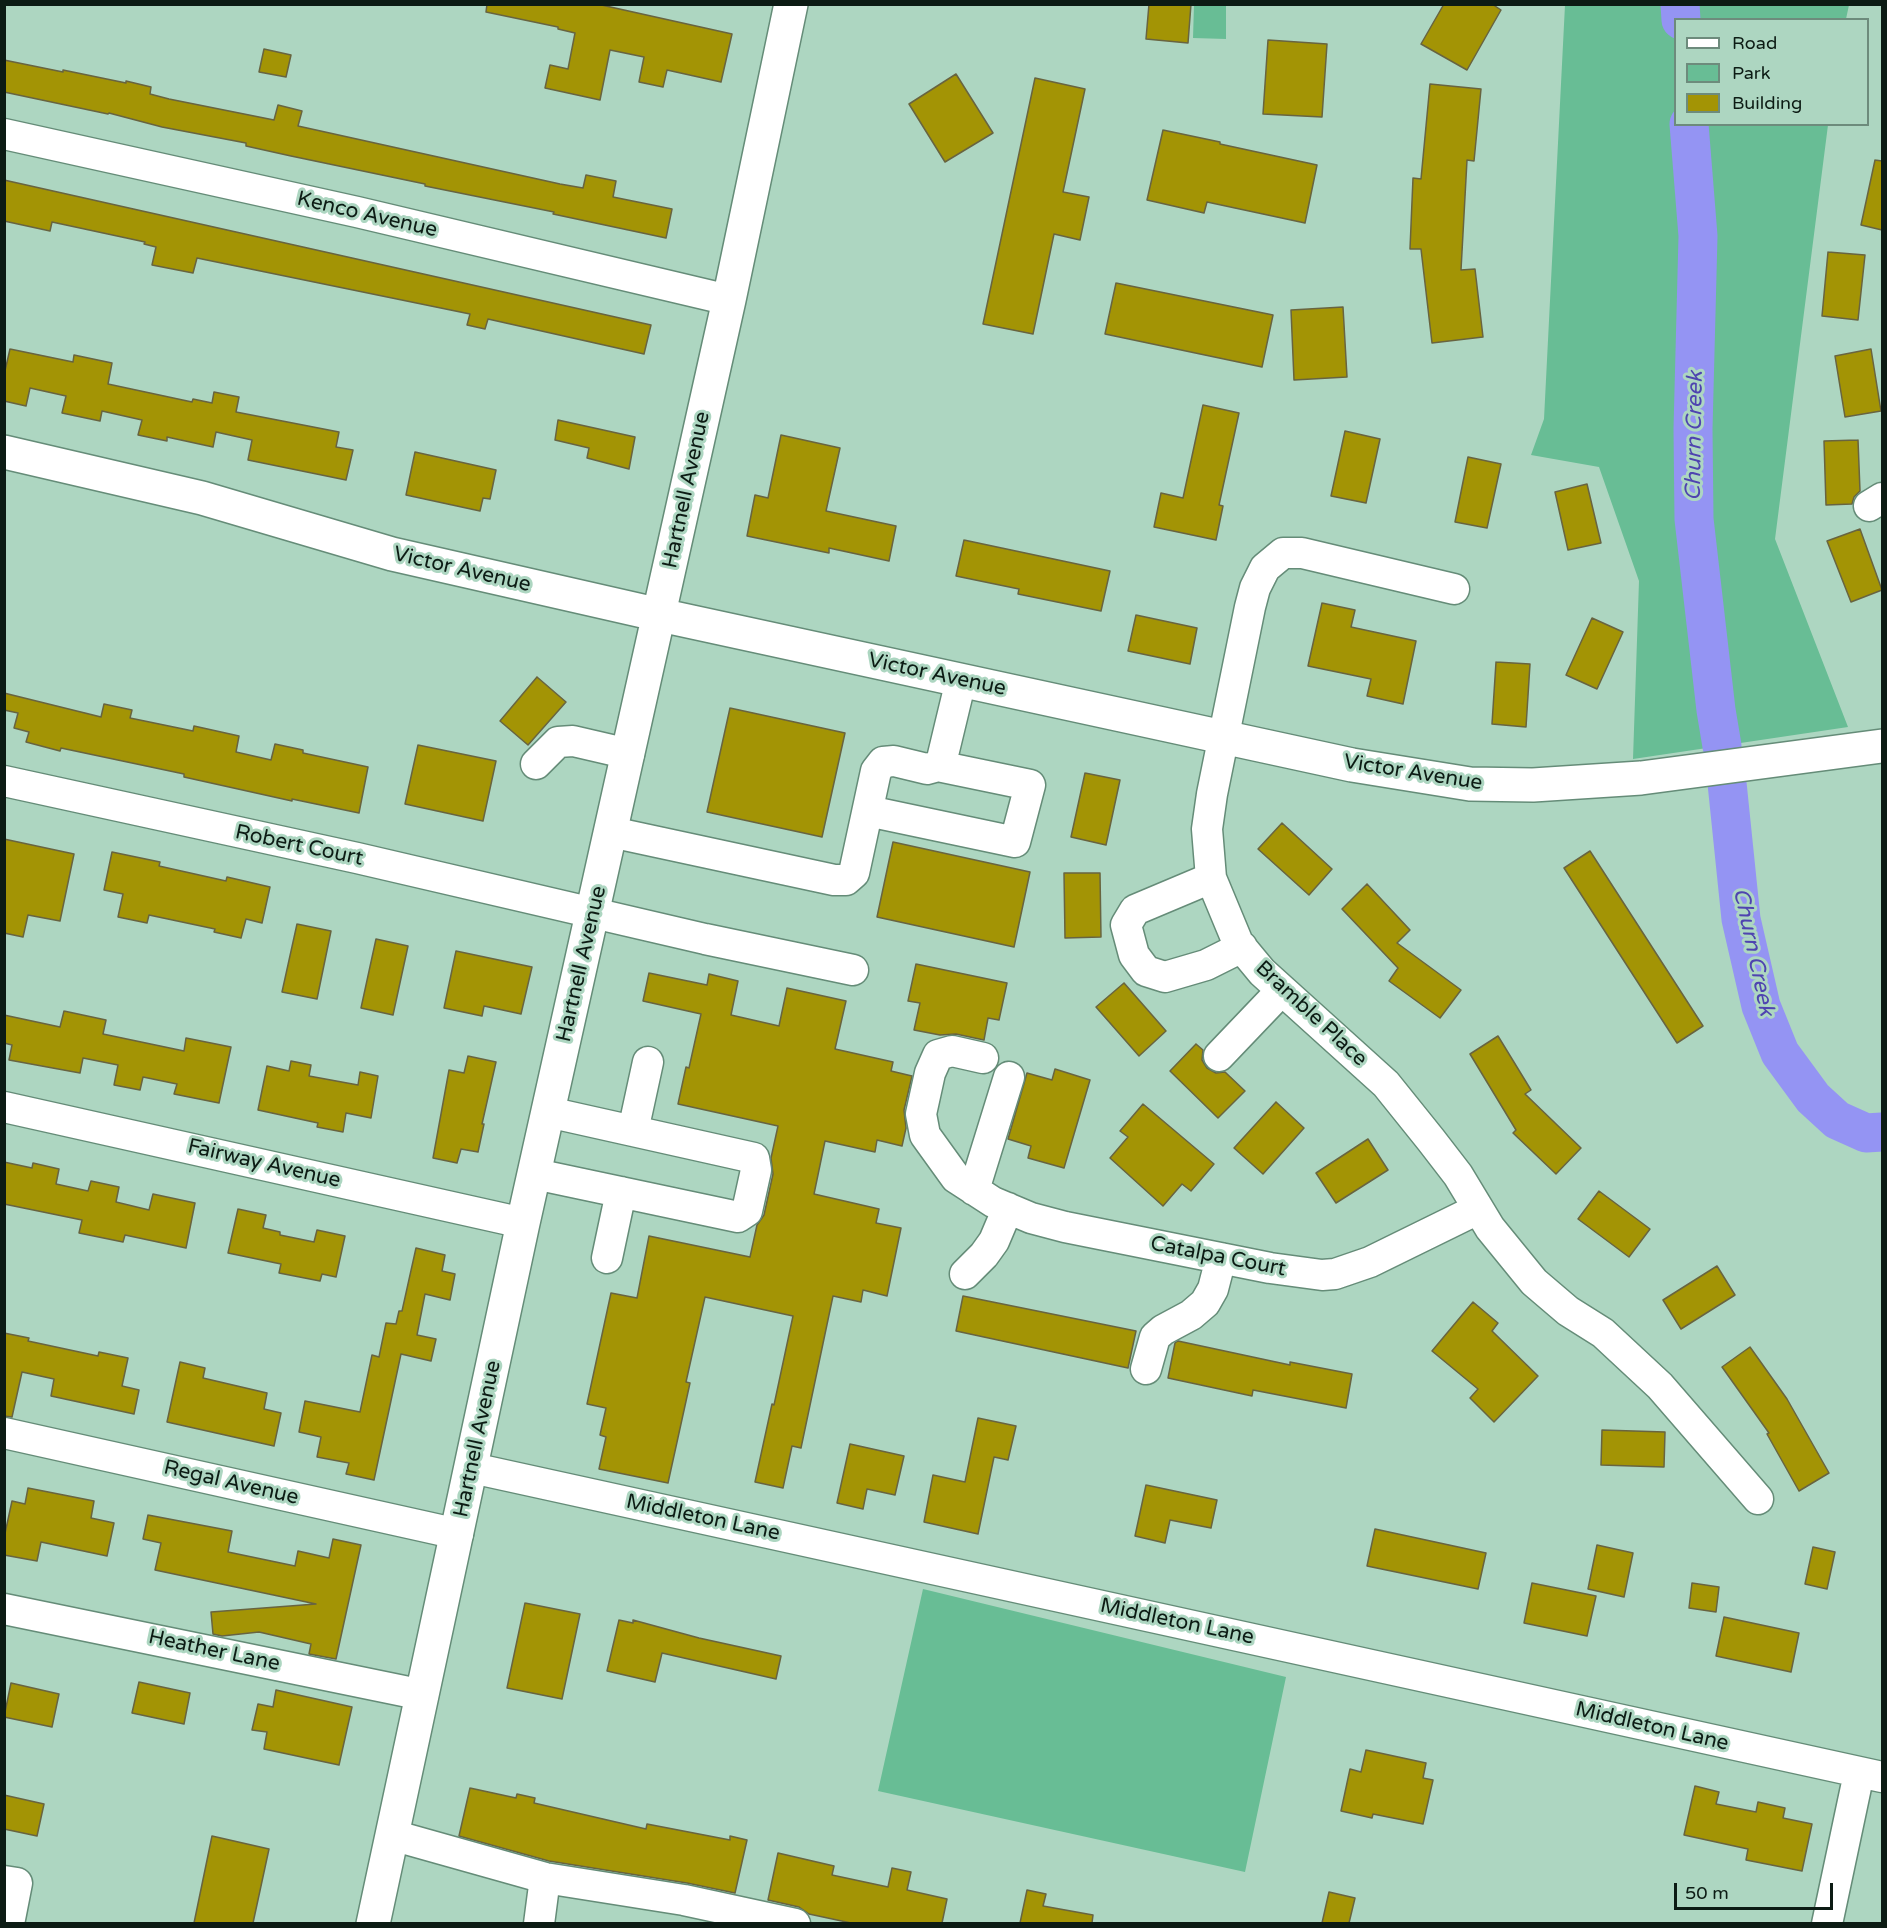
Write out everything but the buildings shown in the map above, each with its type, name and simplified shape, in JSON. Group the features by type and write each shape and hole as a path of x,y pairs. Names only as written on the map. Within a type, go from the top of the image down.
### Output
{"main road":[{"name":"Hartnell Avenue","path":"373,1923 523,1223 729,300 791,4"},
{"name":"Victor Avenue","path":"4,452 202,498 392,554 660,615 1352,765 1470,784 1533,785 1608,781 1882,746"}],"street":[{"name":"Kenco Avenue","path":"4,134 345,209 729,300"},
{"name":"Bramble Place","path":"1454,590 1302,553 1283,553 1265,568 1255,588 1250,607 1212,794 1207,829 1211,878 1242,947 1262,972 1386,1084 1438,1149 1490,1228 1534,1282 1568,1311 1604,1334 1660,1386 1758,1499"},
{"path":"938,766 942,759 961,680"},
{"path":"536,764 558,742 573,741 628,754"},
{"path":"611,832 834,880 846,880 854,873 876,771 884,762 894,761 927,769 938,766 1030,785 1015,842 868,810"},
{"name":"Robert Court","path":"4,781 853,970"},
{"path":"1211,878 1136,910 1126,925 1134,955 1146,971 1165,977 1206,965 1242,947"},
{"path":"1219,1056 1282,990"},
{"path":"983,1058 952,1051 938,1054 930,1073 921,1114 925,1135 965,1184 1009,1077"},
{"path":"633,1131 648,1062"},
{"name":"Fairway Avenue","path":"4,1107 523,1223"},
{"path":"535,1174 738,1217 747,1210 756,1170 754,1158 548,1112"},
{"name":"Catalpa Court","path":"965,1184 993,1202 1031,1218 1065,1227 1306,1274 1335,1274 1370,1262 1478,1209"},
{"path":"607,1258 621,1192"},
{"path":"965,1274 994,1241 1008,1208"},
{"path":"1146,1369 1155,1338 1163,1330 1191,1315 1205,1303 1213,1289 1221,1258"},
{"name":"Regal Avenue","path":"4,1433 458,1534"},
{"name":"Middleton Lane","path":"472,1468 1871,1775"},
{"name":"Heather Lane","path":"4,1609 423,1695"},
{"path":"1827,1923 1871,1775"},
{"path":"392,1835 545,1878 684,1900 795,1923"},
{"path":"539,1923 545,1878"},
{"path":"4,1881 17,1883 9,1923"}],"green space":[{"path":"1194,5 1226,5 1226,39 1193,38"},
{"path":"1565,5 1849,5 1846,18 1674,18 1674,126 1828,126 1775,539 1848,727 1633,759 1639,581 1599,467 1531,455 1544,419"},
{"path":"923,1589 1286,1677 1245,1872 878,1791"}],"waterway":[{"name":"Churn Creek","path":"1680,4 1681,18"},
{"name":"Churn Creek","path":"1689,126 1698,236 1693,429 1694,519 1722,746"},
{"name":"Churn Creek","path":"1727,783 1741,919 1761,1006 1780,1053 1813,1098 1837,1120 1866,1133 1882,1132"}]}
